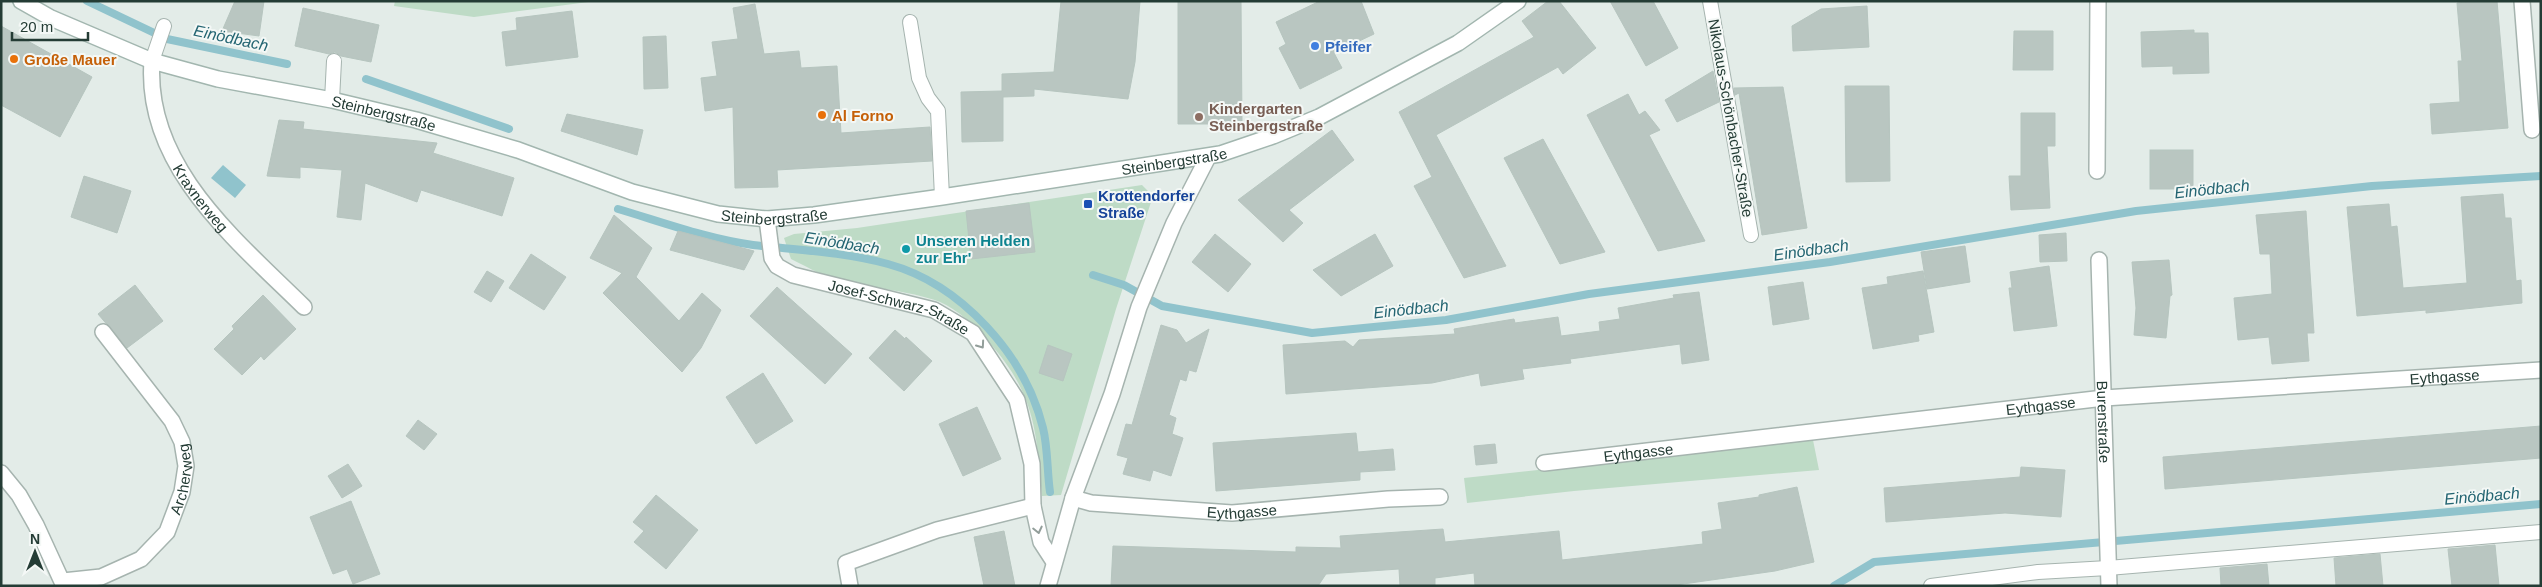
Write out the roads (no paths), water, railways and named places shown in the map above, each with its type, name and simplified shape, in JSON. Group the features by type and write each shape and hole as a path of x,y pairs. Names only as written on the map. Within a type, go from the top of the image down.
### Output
{"street":[{"name":"Steinbergstraße","path":"21,1 51,18 152,61 218,79 332,100 416,120 518,150 632,192 767,226 814,215 1208,157 1257,142 1319,117 1458,43 1518,1"},
{"path":"2097,171 2098,1"},
{"path":"2522,1 2532,130"},
{"name":"Kraxnerweg","path":"152,61 150,84 153,107 174,161 213,218 304,307"},
{"path":"1048,586 1073,498 1112,394 1147,285 1174,223 1208,157"},
{"name":"Josef-Schwarz-Straße","path":"767,226 774,262 793,275 934,310 972,333 1017,400 1032,464 1032,506 1041,542 1054,562"},
{"name":"Burenstraße","path":"2099,260 2109,586"},
{"name":"Archerweg","path":"60,584 101,577 141,559 168,532 182,492 186,466 182,442 172,421 103,332"},
{"name":"Eythgasse","path":"1544,462 2104,398 2541,370"},
{"path":"1,473 19,495 60,584"},
{"name":"Eythgasse","path":"1073,498 1091,504 1232,513 1388,499 1440,497"},
{"path":"850,586 846,563 937,530 1032,506"}],"lane":[{"name":"Nikolaus-Schönbacher-Straße","path":"1710,1 1751,236"},
{"path":"910,22 919,78 928,98 938,111 942,197"},
{"path":"152,61 163,27"},
{"path":"332,100 334,61"},
{"path":"1931,586 2108,564 2541,532"}],"water":[{"path":"223,165 246,185 235,198 211,178"}],"waterway":[{"name":"Einödbach","path":"87,1 167,39 287,64"},
{"name":"Einödbach","path":"366,79 509,129"},
{"name":"Einödbach","path":"1093,275 1124,285 1162,306 1312,333 1446,320 1589,294 1830,262 2136,211 2372,186 2541,176"},
{"name":"Einödbach","path":"618,209 719,239 753,245 838,254 888,264 915,274 940,288 964,305 986,326 1005,349 1021,374 1034,401 1043,428 1050,492"},
{"name":"Einödbach","path":"1834,586 1874,562 2541,504"}],"place":[{"name":"Pfeifer","path":"1315,46"},
{"name":"Große Mauer","path":"14,59"},
{"name":"Al Forno","path":"822,115"},
{"name":"Kindergarten Steinbergstraße","path":"1199,117"},
{"name":"Krottendorfer Straße","path":"1088,204"},
{"name":"Unseren Helden zur Ehr'","path":"906,249"}]}
